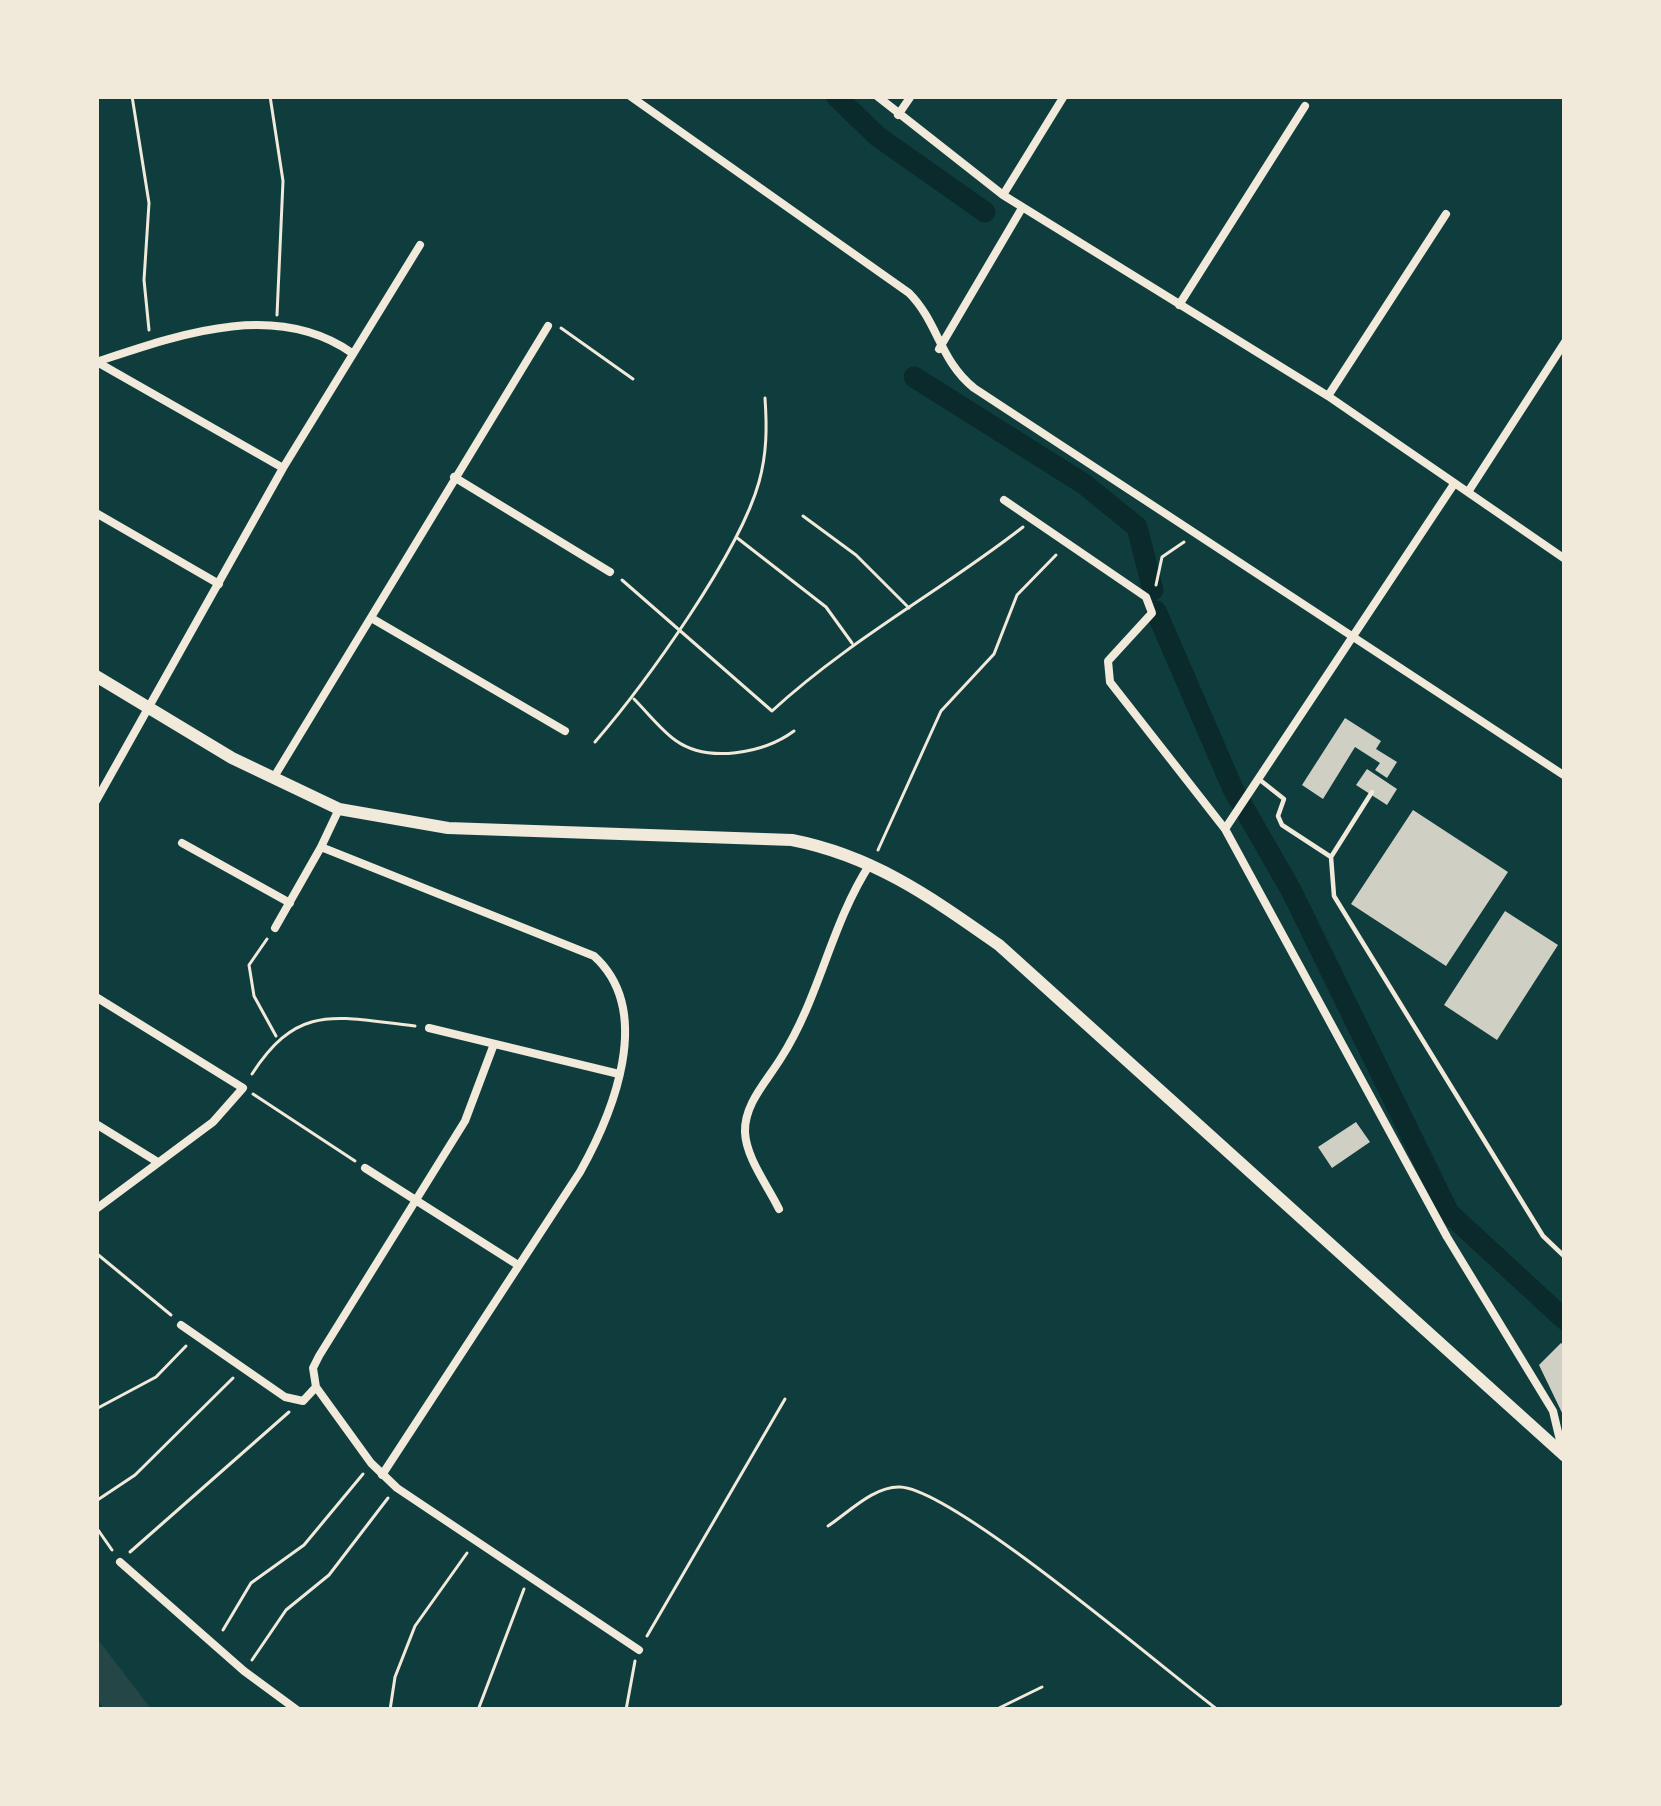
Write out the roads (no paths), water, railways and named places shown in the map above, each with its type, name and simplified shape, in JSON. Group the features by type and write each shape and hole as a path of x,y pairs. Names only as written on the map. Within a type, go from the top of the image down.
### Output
{"main road":[{"path":"96,676 273,778 338,809 448,828 792,840 872,862 909,881 999,945 1564,1455"}],"street":[{"path":"630,96 909,293 924,308 938,349 953,372 1023,423 1565,776"},
{"path":"877,96 1022,208 1328,396 1565,559"},
{"path":"898,116 911,96"},
{"path":"1003,195 1064,96"},
{"path":"1179,305 1305,106"},
{"path":"938,349 1022,208"},
{"path":"1328,396 1446,214"},
{"path":"96,801 284,468 420,245"},
{"path":"96,362 151,344 277,323 317,332 352,353"},
{"path":"273,778 548,326"},
{"path":"1468,492 1565,342"},
{"path":"96,362 284,468"},
{"path":"454,477 610,572"},
{"path":"1226,829 1454,484"},
{"path":"1004,500 1146,597 1152,613 1108,662 1107,675 1226,829 1448,1237 1553,1411 1564,1455"},
{"path":"96,512 219,584"},
{"path":"373,619 565,731"},
{"path":"275,928 338,809"},
{"path":"182,842 290,902"},
{"path":"320,847 594,956 619,987 626,1036 604,1129 382,1475"},
{"path":"779,1208 748,1146 750,1105 784,1055 810,1001 842,908 872,862"},
{"path":"96,998 243,1088 213,1122 96,1209"},
{"path":"429,1028 619,1074"},
{"path":"494,1044 465,1121 319,1356 313,1368 316,1387 371,1463 397,1488 638,1650"},
{"path":"96,1124 157,1162"},
{"path":"365,1168 518,1265"},
{"path":"182,1324 285,1397 303,1401 316,1387"},
{"path":"120,1562 244,1671 297,1710"}],"lane":[{"path":"1260,780 1284,799 1278,816 1282,825 1331,857"},
{"path":"1372,792 1331,857 1336,899 1543,1236 1565,1257"}],"waterway":[{"path":"836,96 877,136 985,212"},
{"path":"914,377 1084,484 1137,527 1153,590"},
{"path":"1156,611 1233,789 1291,890 1449,1213 1565,1320"}]}
